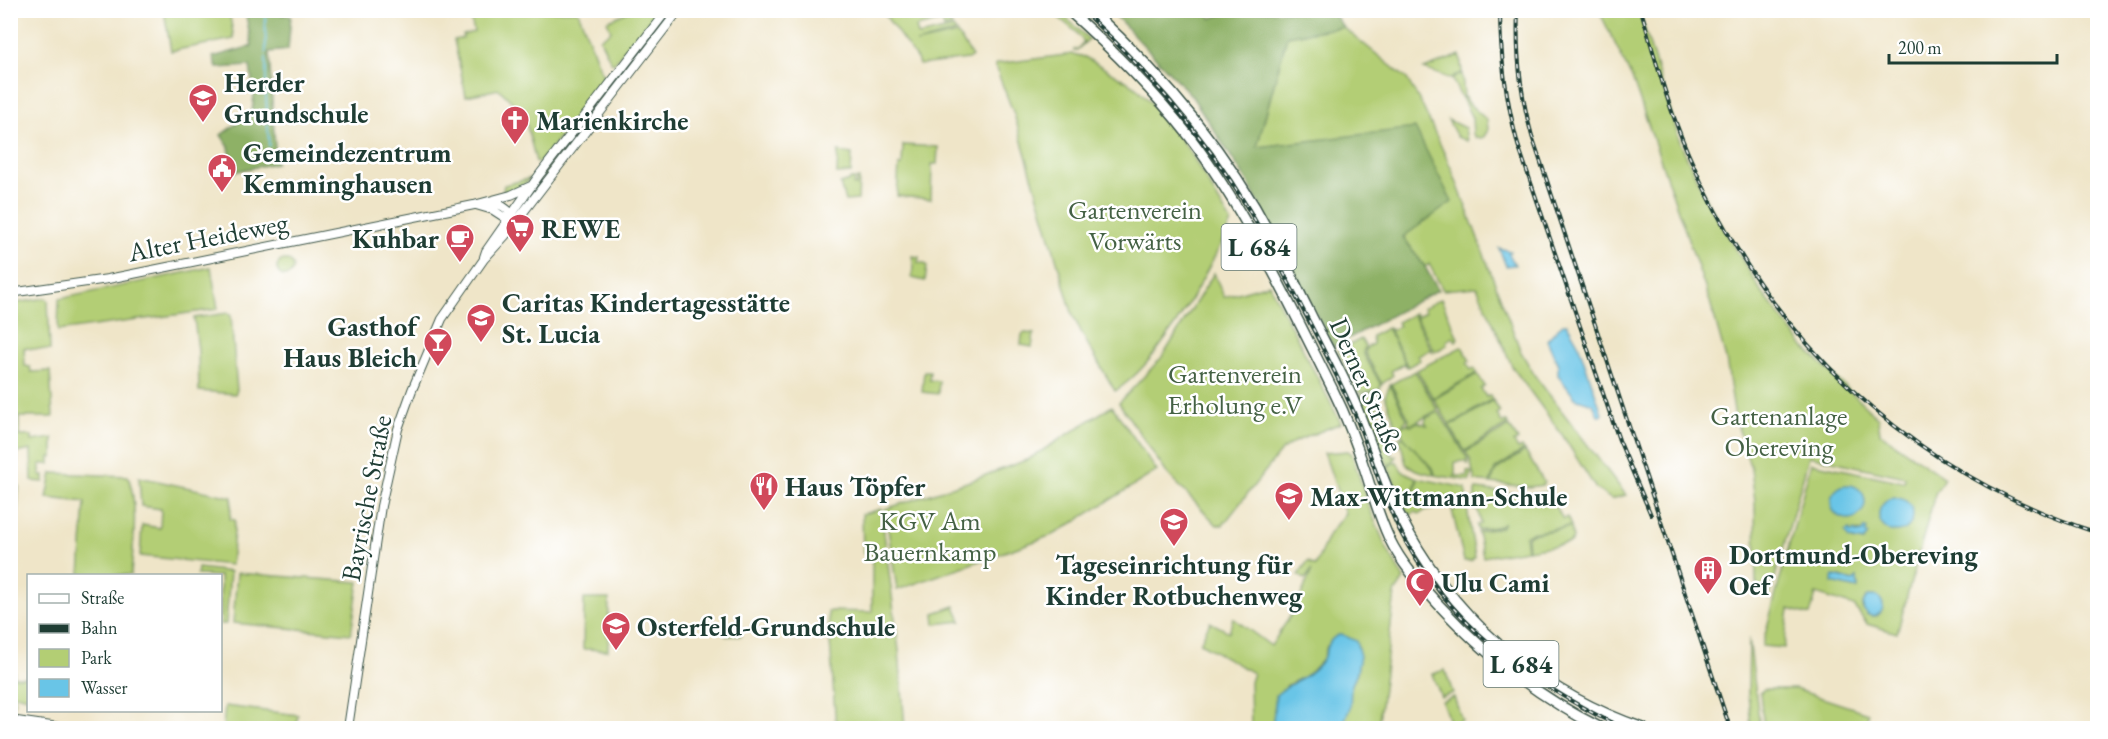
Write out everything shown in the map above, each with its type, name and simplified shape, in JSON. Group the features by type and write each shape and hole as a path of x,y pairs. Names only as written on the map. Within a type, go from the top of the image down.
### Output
{"main road":[{"name":"Derner Straße","path":"1068,10 1121,59 1158,98 1196,146 1232,200 1276,277 1335,394 1357,445 1383,525 1406,566 1454,621 1507,671 1545,698 1601,728"},
{"name":"Derner Straße","path":"1092,10 1163,82 1205,133 1243,187 1271,235 1340,371 1396,509 1422,555 1451,597 1494,641 1535,674 1580,702 1631,727 1643,729"}],"street":[{"name":"Bayrische Straße","path":"348,729 382,499 398,430 439,325 456,297 491,253 531,186 667,10"},
{"name":"Bayrische Straße","path":"511,219 679,10"},
{"name":"Alter Heideweg","path":"10,291 66,286 108,279 474,205 511,195 531,186"},
{"path":"486,202 501,205 511,219"},
{"path":"474,205 494,210 511,219"},
{"path":"10,720 66,729"}],"green space":[{"path":"632,10 657,11 614,63 611,62 600,39 611,31 607,21"},
{"path":"164,11 229,11 234,39 171,51"},
{"path":"245,11 282,11 282,15 291,15 288,50 269,52 276,163 233,172 229,147 221,135 252,112 254,95 250,66 217,68 213,57 252,46"},
{"path":"469,11 578,11 604,79 539,163 536,162 524,114 499,89 466,96 454,40 474,32"},
{"path":"882,11 900,11 894,15 904,11 941,11 952,26 944,28 942,21 916,27 918,36 953,28 956,32 916,43 957,34 972,56 968,59 919,65"},
{"path":"1051,11 1064,16 1089,39 1077,50 1073,50 1078,49 1084,42 1076,32"},
{"path":"1111,11 1207,11 1211,18 1233,11 1332,11 1343,27 1287,36 1257,147 1415,128 1452,202 1403,237 1425,267 1438,290 1333,347 1247,181 1191,95"},
{"name":"Gartenanlage Obereving","path":"1599,11 1639,11 1680,142 1708,203 1761,291 1804,347 1878,418 1880,433 1944,478 1935,494 1897,633 1867,624 1854,606 1816,594 1810,615 1789,609 1784,648 1762,646 1811,463 1904,482 1905,477 1809,456 1769,599 1760,592 1756,582 1755,501 1751,469 1735,417 1726,359 1710,302 1632,78","holes":["1843,486 1856,488 1864,499 1862,510 1851,519 1838,516 1832,507 1832,496","1894,498 1906,502 1912,512 1910,523 1903,530 1896,532 1889,530 1881,521 1880,511 1887,501","1864,528 1867,530 1864,532 1868,535 1863,542 1851,539 1846,533 1850,530 1849,532 1852,533 1854,530 1856,533 1857,531 1862,532","1837,576 1853,581 1857,578 1858,589 1832,583 1834,577","1870,596 1875,596 1882,602 1881,612 1877,616 1868,615 1862,608 1865,599"]},
{"path":"1343,27 1407,79 1422,105 1452,170 1521,352 1535,376 1626,495 1611,499 1596,489 1563,436 1513,368 1477,287 1443,290 1429,264 1425,267 1403,236 1257,147 1287,35"},
{"name":"Gartenverein Vorwärts","path":"1073,54 1085,57 1135,86 1159,111 1190,152 1231,222 1188,305 1161,346 1131,379 1115,391 1073,316 1014,114 995,66 996,64"},
{"path":"1460,55 1462,72 1451,79 1424,69"},
{"path":"1462,73 1464,96 1461,97 1452,79"},
{"path":"608,90 612,93 546,178 542,175"},
{"path":"1465,97 1466,101 1487,120 1488,130 1483,138 1476,138 1473,134 1472,118 1462,98"},
{"path":"1448,120 1465,128 1467,141 1457,137"},
{"path":"903,145 938,147 937,164 932,164 931,199 897,196"},
{"path":"838,152 852,154 851,173 837,174"},
{"path":"531,178 521,187 505,192 503,190 504,185"},
{"path":"855,179 853,185 856,186 857,179 859,179 858,200 845,201 840,184"},
{"path":"912,256 919,257 918,263 924,263 927,266 925,281 912,278 914,267"},
{"path":"285,260 293,268 285,276 277,268"},
{"path":"211,267 218,309 58,331 59,299"},
{"name":"Gartenverein Erholung e.V","path":"1214,273 1224,297 1269,284 1341,423 1294,442 1281,451 1223,525 1217,525 1166,472 1119,403 1163,356"},
{"path":"45,298 48,300 50,350 24,348 25,366 30,367 31,372 50,371 53,417 19,417 19,436 32,436 32,441 53,438 53,457 50,457 50,464 40,464 40,475 44,475 44,482 32,481 31,450 17,453 17,486 19,486 15,539 11,538 11,304"},
{"path":"1441,299 1458,338 1456,341 1453,337 1446,341 1447,345 1435,352 1414,313 1418,316 1425,312 1423,308"},
{"path":"228,313 231,316 237,390 235,394 199,391 198,350 194,318"},
{"path":"1413,314 1431,349 1418,356 1420,360 1408,367 1388,327 1392,330 1399,326 1397,322"},
{"path":"1387,328 1407,367 1404,364 1391,371 1393,375 1382,384 1365,353 1366,348 1373,344 1372,336"},
{"path":"1034,334 1032,347 1021,345 1022,335"},
{"path":"1361,339 1365,346 1363,353 1381,385 1379,390 1359,393 1338,351"},
{"path":"1461,347 1470,361 1467,363 1471,370 1474,368 1477,373 1433,398 1417,370"},
{"path":"924,371 930,371 929,380 939,381 938,394 922,392"},
{"path":"1415,371 1438,410 1412,424 1408,423 1409,419 1391,384"},
{"path":"1477,374 1485,386 1481,389 1486,397 1490,395 1492,399 1449,424 1434,399"},
{"path":"1390,385 1407,419 1401,427 1397,428 1385,396"},
{"path":"1378,392 1380,405 1376,407 1389,440 1392,456 1396,456 1388,466 1360,395"},
{"path":"1493,400 1500,412 1497,414 1502,423 1506,421 1508,424 1465,451 1449,425 1458,422"},
{"name":"KGV Am Bauernkamp","path":"1112,406 1157,471 1055,534 897,590 885,509 1029,459"},
{"path":"1439,412 1468,459 1468,465 1466,461 1455,462 1455,476 1467,476 1467,471 1471,472 1470,481 1435,475 1434,470 1403,436 1400,428 1406,424 1412,425 1418,422 1427,425 1426,418"},
{"path":"1509,426 1518,440 1514,442 1518,449 1522,447 1524,450 1495,469 1490,483 1475,481 1466,452"},
{"path":"1399,436 1404,437 1432,469 1434,475 1416,470 1406,464"},
{"path":"1348,451 1352,454 1369,507 1386,547 1404,579 1395,593 1378,728 1336,728 1347,714 1351,687 1357,672 1327,646 1323,659 1307,675 1287,685 1275,706 1272,728 1251,728 1250,682 1253,673 1200,643 1210,622 1229,632 1233,618 1271,646 1296,607 1312,570 1305,579 1298,575 1308,561 1315,566 1329,534 1345,513 1324,453"},
{"path":"1525,451 1544,482 1543,485 1529,487 1491,483 1496,470"},
{"path":"1397,462 1402,471 1417,478 1413,493 1396,486 1388,467"},
{"path":"52,473 128,476 134,512 131,574 80,574 85,502 47,498"},
{"path":"139,477 232,497 230,519 235,520 231,565 140,556 142,525 160,528 161,509 141,506"},
{"path":"1418,478 1466,488 1466,504 1424,511 1420,514 1415,512 1409,516 1396,488 1414,495"},
{"path":"1476,489 1521,494 1550,492 1552,494 1549,497 1563,519 1567,517 1571,526 1530,533 1525,536 1527,550 1483,557 1478,532 1501,527 1504,523 1500,526 1478,530 1477,525 1481,524 1478,510 1474,510"},
{"path":"1467,508 1475,557 1471,561 1464,561 1452,510"},
{"path":"881,509 899,651 905,728 836,728 828,611 872,612 872,553 863,553 862,514"},
{"path":"1571,527 1573,538 1570,543 1528,550 1527,537 1531,534"},
{"path":"198,568 230,572 226,624 222,624 222,574 197,574"},
{"path":"237,573 359,582 351,634 233,623"},
{"path":"584,599 609,599 608,650 583,649"},
{"path":"955,606 961,621 935,624 934,613"},
{"path":"728,625 740,625 741,636 726,636"},
{"path":"1749,638 1760,728 1751,728 1748,693"},
{"path":"10,662 14,662 14,677 27,677 27,697 15,694 14,711 11,710"},
{"path":"1445,670 1453,693 1441,697 1432,674"},
{"path":"1764,689 1795,689 1868,713 1867,728 1764,728 1760,693"},
{"path":"1454,697 1462,720 1450,724 1442,701"},
{"path":"225,706 298,715 296,728 223,727"}],"water":[{"path":"1499,248 1510,251 1509,254 1515,265 1506,266"},
{"path":"1563,324 1567,324 1578,343 1601,415 1598,415 1593,404 1575,398 1558,375 1558,365 1547,340"},
{"path":"1848,485 1860,490 1865,502 1860,514 1848,519 1836,514 1831,502 1836,490"},
{"path":"1896,498 1908,503 1913,515 1908,527 1896,532 1884,527 1879,515 1884,503"},
{"path":"1864,528 1868,535 1863,542 1849,539 1845,532 1850,530 1852,533 1854,530 1856,533 1862,532"},
{"path":"1834,576 1853,581 1857,578 1858,589 1832,583"},
{"path":"1873,596 1880,599 1883,606 1880,613 1873,616 1866,613 1863,606 1866,599"},
{"path":"1341,634 1356,641 1360,656 1351,687 1350,708 1344,722 1336,728 1272,728 1276,695 1318,666 1332,639"}],"waterway":[{"path":"265,10 266,53"},
{"path":"266,57 269,146"}],"railway":[{"path":"1082,10 1160,89 1206,146 1248,208 1346,395 1387,502 1418,563 1466,621 1494,647 1555,691 1622,728"},
{"path":"1500,10 1504,78 1518,145 1619,440 1651,515"},
{"path":"1518,10 1520,74 1524,105 1532,136 1730,728"},
{"path":"1641,10 1674,118 1720,219 1758,281 1801,337 1851,388 1905,434 1965,473 2029,507 2098,533"}],"place":[{"name":"Herder Grundschule","path":"203,124"},
{"name":"Marienkirche","path":"515,146"},
{"name":"Gemeindezentrum Kemminghausen","path":"222,194"},
{"name":"REWE","path":"520,254"},
{"name":"Kuhbar","path":"460,264"},
{"name":"Caritas Kindertagesstätte St. Lucia","path":"481,344"},
{"name":"Gasthof Haus Bleich","path":"438,368"},
{"name":"Haus Töpfer","path":"764,512"},
{"name":"Max-Wittmann-Schule","path":"1289,522"},
{"name":"Tageseinrichtung für Kinder Rotbuchenweg","path":"1174,548"},
{"name":"Dortmund-Obereving Oef","path":"1708,596"},
{"name":"Ulu Cami","path":"1420,608"},
{"name":"Osterfeld-Grundschule","path":"616,652"}]}
